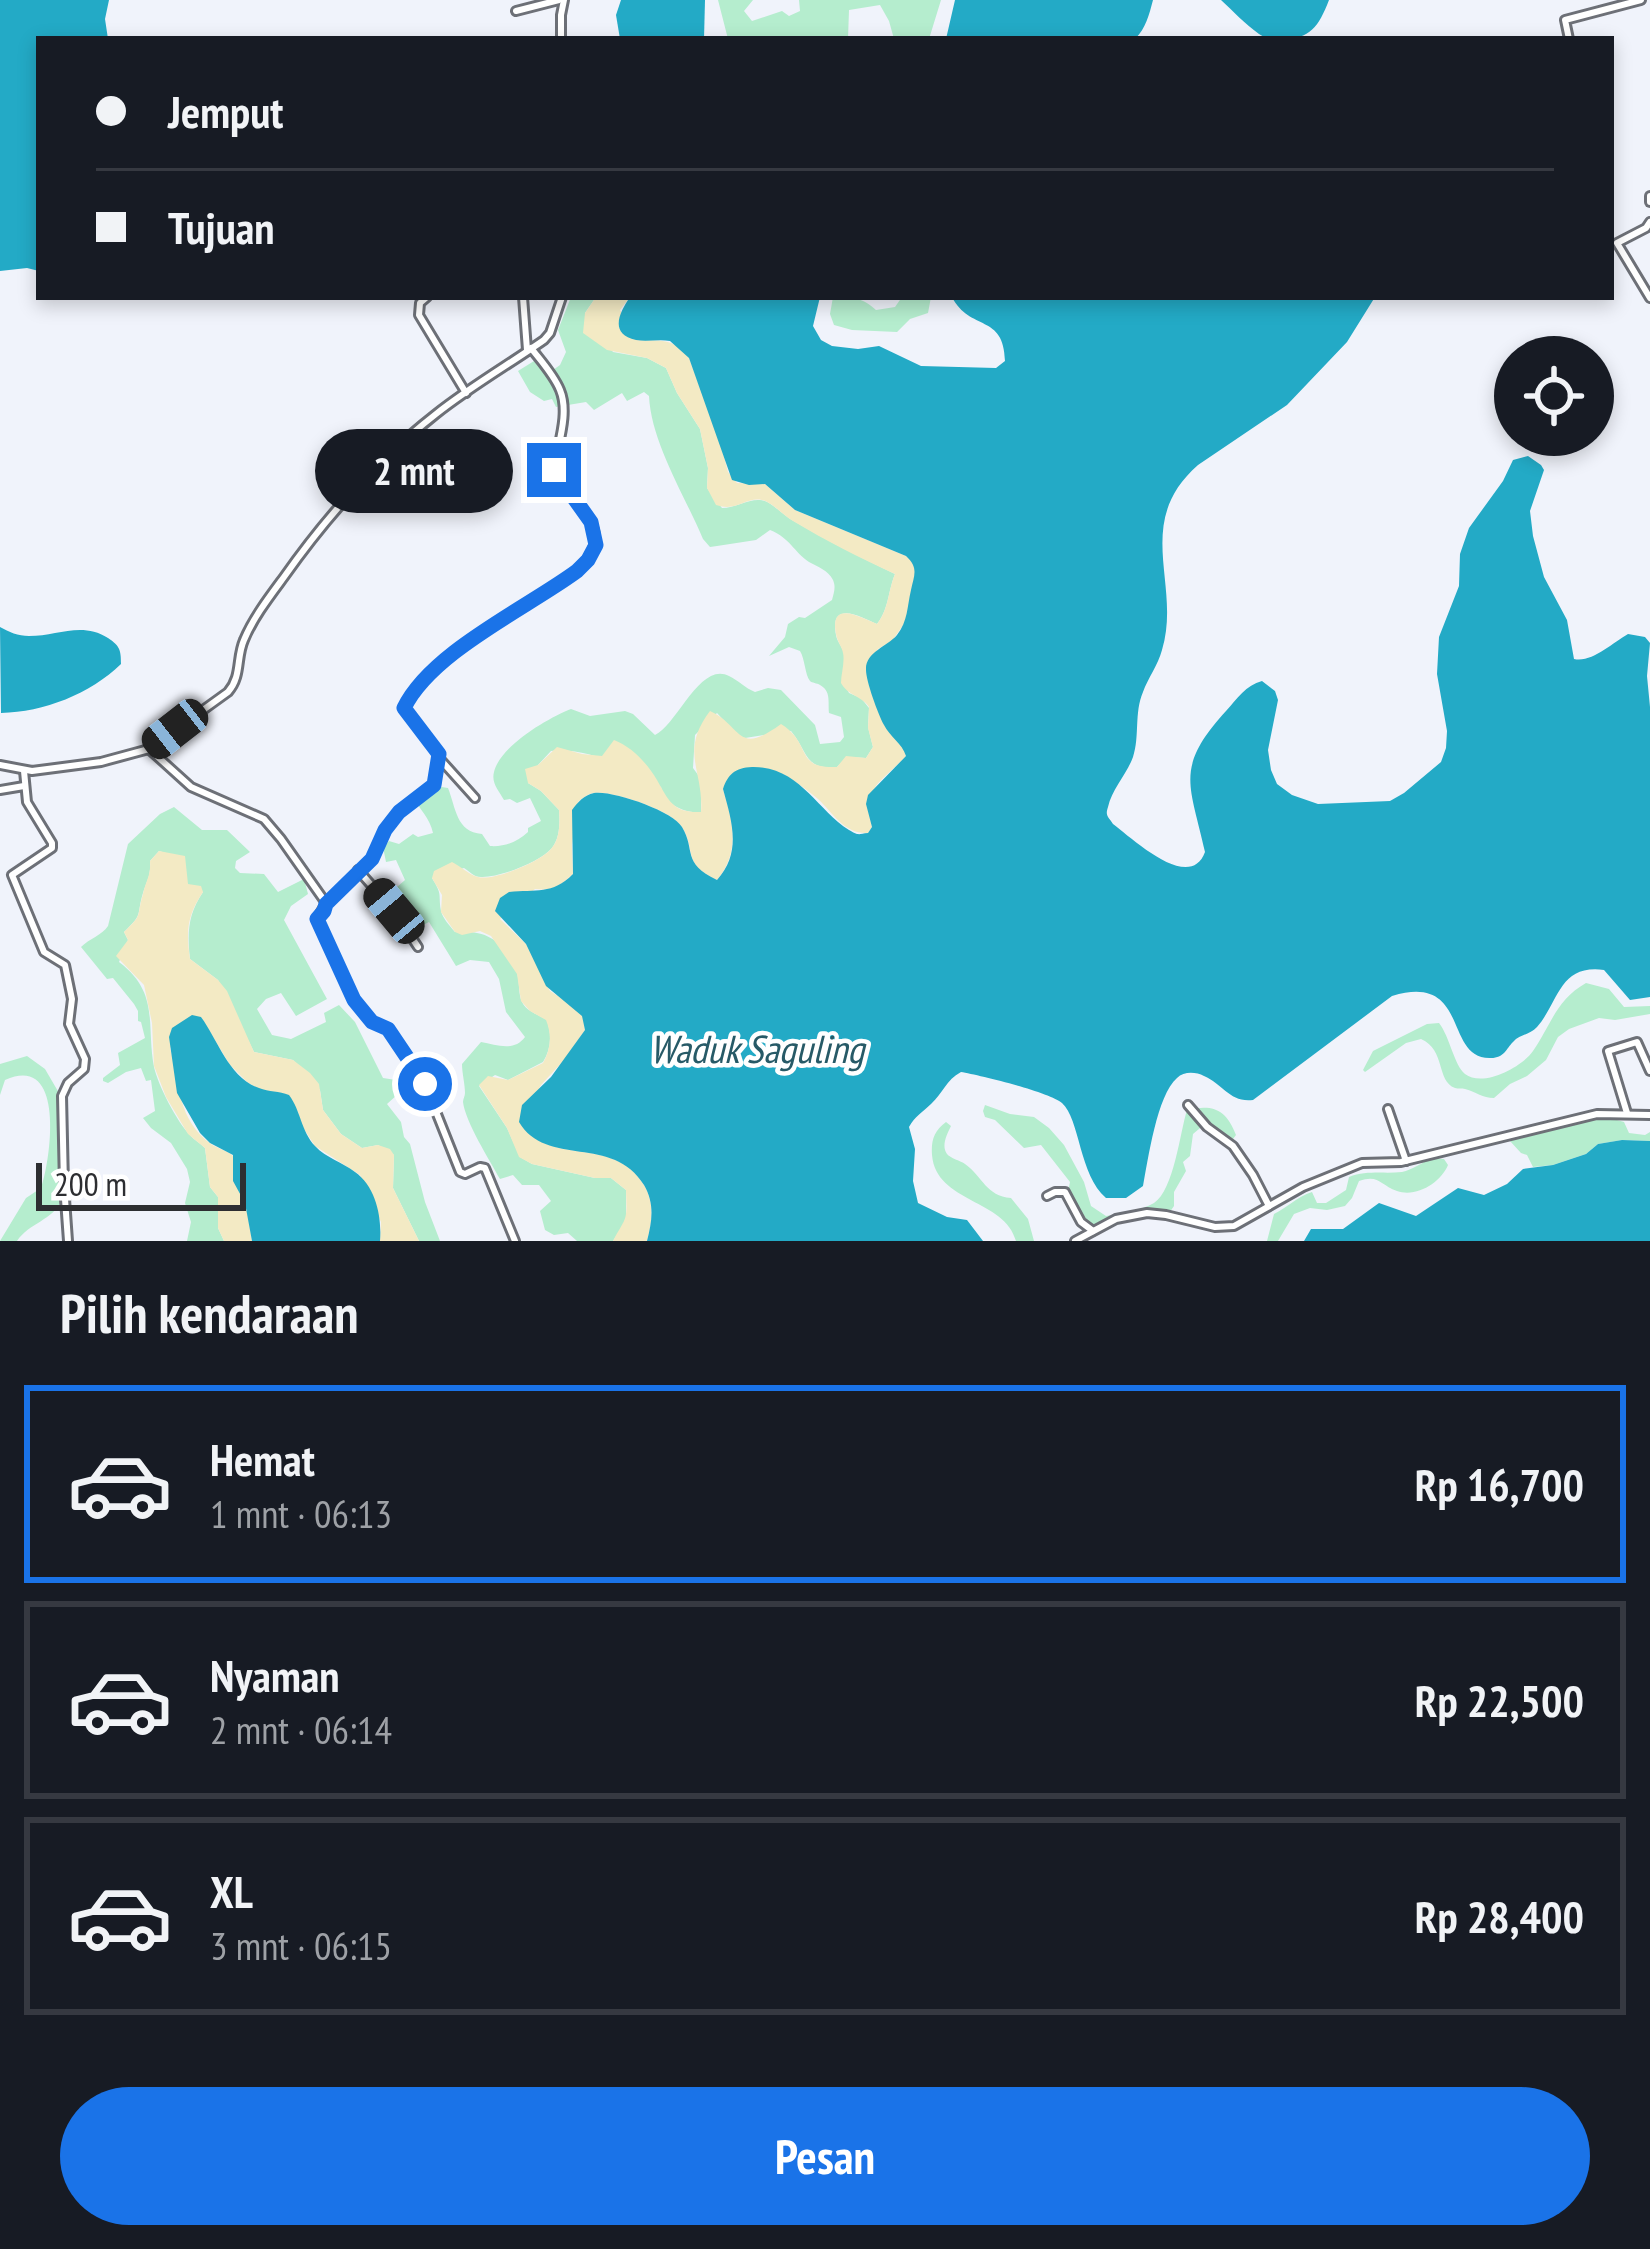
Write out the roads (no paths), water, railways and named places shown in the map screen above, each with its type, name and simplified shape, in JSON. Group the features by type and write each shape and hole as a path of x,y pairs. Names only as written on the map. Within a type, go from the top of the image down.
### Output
{"street":[{"path":"516,11 562,0 561,36"},
{"path":"1568,36 1565,20 1642,0"},
{"path":"1650,222 1614,245 1650,298"},
{"path":"423,300 419,314 466,393"},
{"path":"475,798 404,708 415,689 490,626 577,571 596,545 591,522 554,470 562,395 529,349 523,300"},
{"path":"0,765 24,771 101,762 149,749 233,687 244,639 328,518 375,467 436,413 550,333 561,300"},
{"path":"149,749 205,795 264,819 326,904"},
{"path":"439,758 434,785 399,812 372,859 326,904 317,923 352,995 372,1022 388,1029 425,1084 460,1172 485,1168 515,1241"},
{"path":"24,771 27,802 52,848 12,875 44,952 65,965 73,999 69,1024 85,1065 62,1096 68,1241"},
{"path":"0,790 24,786"},
{"path":"358,870 418,946"},
{"path":"1627,1113 1608,1051 1637,1042 1650,1071"},
{"path":"1188,1105 1233,1146 1269,1206"},
{"path":"1388,1109 1406,1161"},
{"path":"1075,1241 1116,1219 1147,1213 1215,1227 1234,1226 1303,1187 1362,1162 1406,1161 1597,1114 1650,1115"},
{"path":"1048,1196 1065,1192 1082,1222 1094,1232"}],"water":[{"path":"0,0 109,0 108,36 36,36 36,270 0,271"},
{"path":"621,0 705,0 704,36 620,36 616,15"},
{"path":"955,0 1153,0 1137,36 947,36"},
{"path":"1221,0 1329,0 1321,18 1300,36 1259,34"},
{"name":"Waduk Saguling","path":"628,300 819,300 813,326 821,340 832,346 879,346 921,366 996,368 1005,361 999,336 954,300 1373,300 1347,342 1287,405 1198,465 1178,487 1163,532 1167,625 1162,650 1140,700 1133,757 1110,800 1108,816 1161,859 1187,867 1198,863 1205,852 1191,793 1193,763 1226,711 1246,689 1262,681 1278,700 1268,750 1271,770 1277,784 1292,795 1318,804 1390,801 1441,762 1447,731 1437,674 1439,637 1459,586 1460,554 1469,528 1513,460 1528,456 1544,470 1530,511 1533,536 1544,577 1567,620 1574,659 1595,655 1628,634 1645,637 1650,643 1650,997 1630,1000 1604,970 1578,973 1562,987 1537,1027 1516,1039 1502,1055 1491,1058 1476,1055 1466,1046 1445,1006 1434,996 1417,992 1392,996 1253,1100 1232,1096 1201,1075 1183,1074 1170,1086 1159,1113 1143,1186 1126,1198 1106,1198 1097,1188 1062,1103 1030,1089 961,1072 909,1127 915,1149 913,1181 918,1203 947,1217 967,1220 983,1241 647,1241 650,1199 631,1170 615,1160 546,1144 519,1122 522,1105 551,1077 585,1030 582,1016 546,986 526,944 495,911 500,898 509,892 551,888 573,874 572,810 594,793 641,803 676,821 698,868 717,880 732,848 723,789 741,769 782,773 849,830 868,833 872,827 868,795 906,756 879,713 867,664 901,630 915,572 906,556 795,510 765,484 732,480 689,358 670,341 636,340 619,328"},
{"path":"0,627 25,636 79,630 98,633 117,646 121,664 66,699 1,713"},
{"path":"192,1015 201,1017 240,1076 259,1088 289,1095 315,1146 362,1178 376,1203 380,1241 252,1241 245,1203 233,1181 233,1155 200,1133 177,1093 169,1037 172,1028"},
{"path":"1650,1141 1650,1241 1304,1241 1311,1229 1343,1229 1379,1203 1416,1216 1458,1188 1484,1195 1507,1184 1523,1169 1553,1165 1586,1154 1598,1144"}]}
